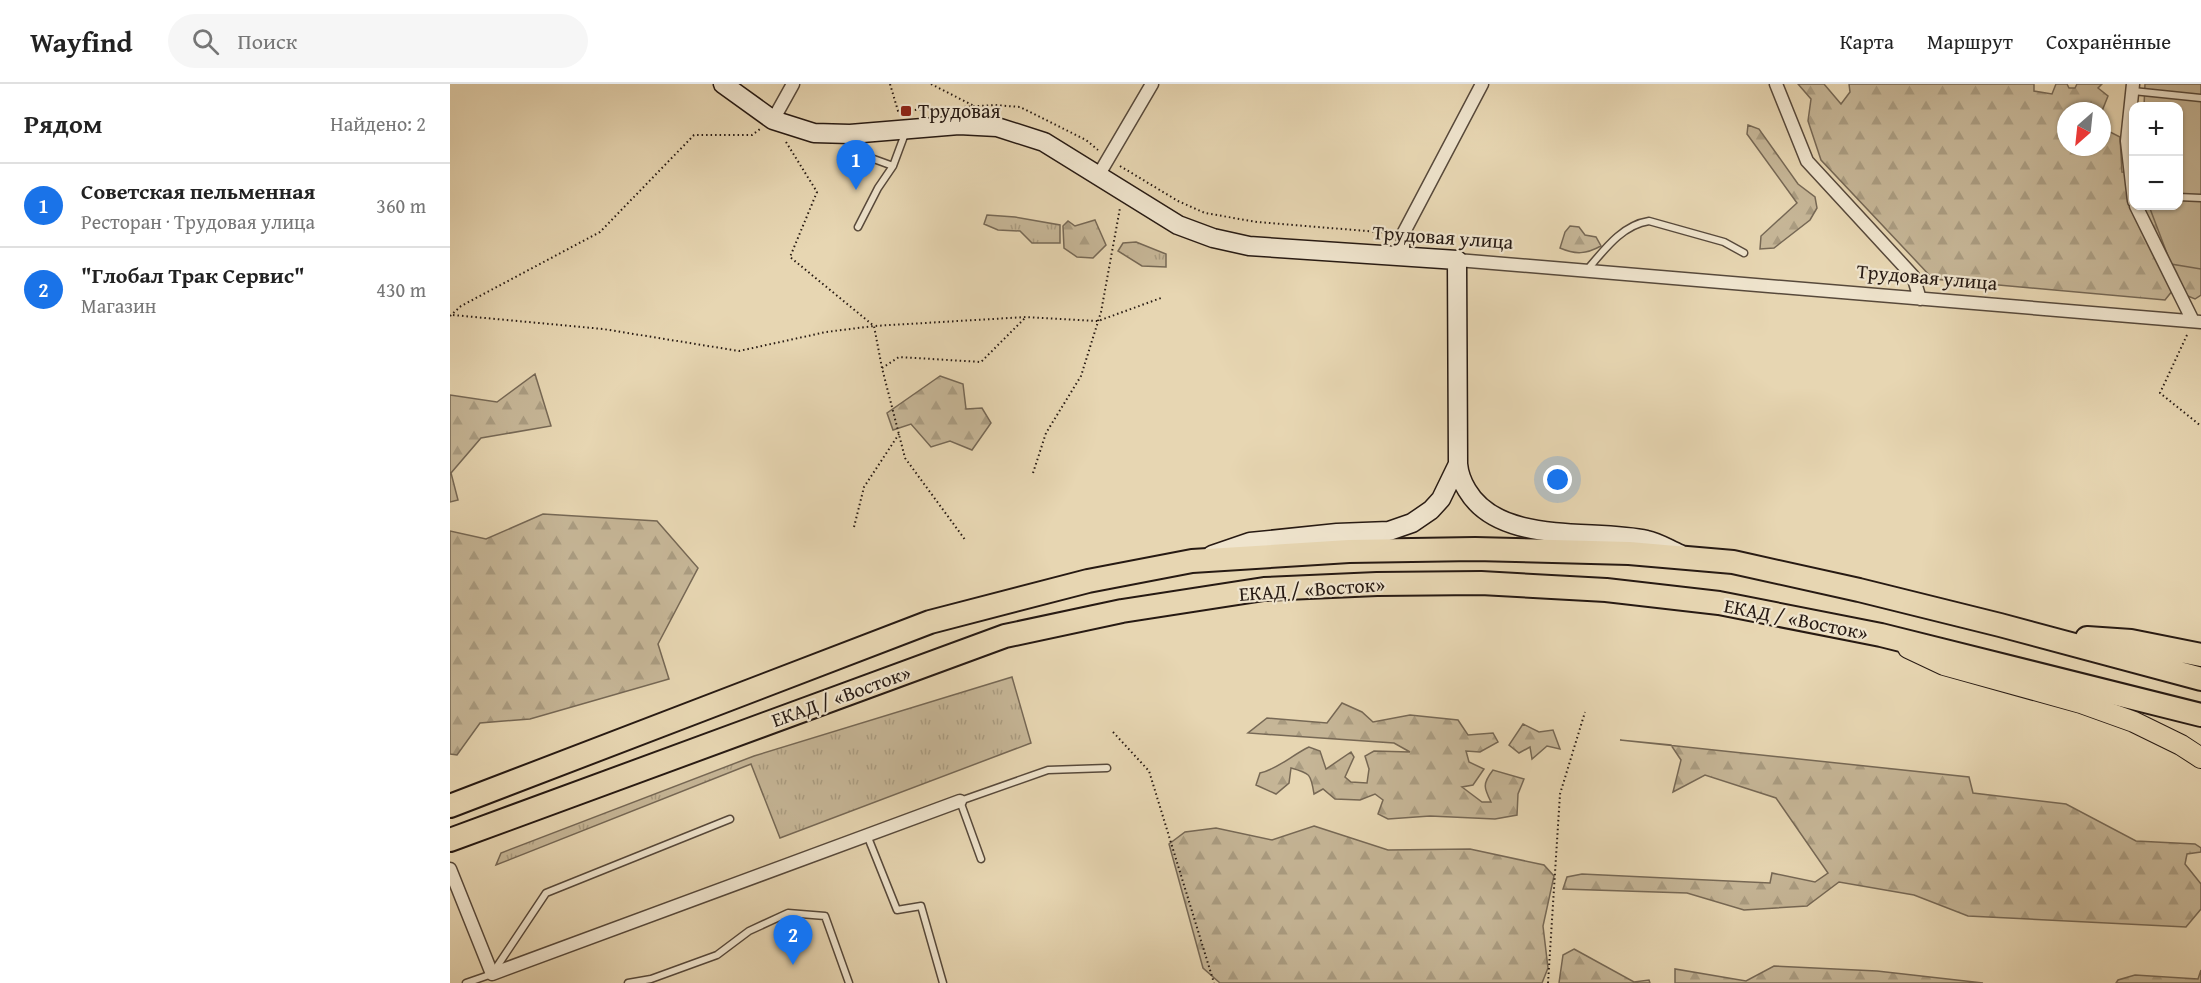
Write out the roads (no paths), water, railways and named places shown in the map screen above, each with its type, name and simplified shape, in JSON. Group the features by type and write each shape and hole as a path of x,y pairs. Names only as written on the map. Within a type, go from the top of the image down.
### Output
{"highway":[{"name":"ЕКАД / «Восток»","path":"450,806 930,622 1088,581 1192,561 1412,549 1569,551 1686,557 1733,562 2035,634 2201,679"},
{"name":"ЕКАД / «Восток»","path":"450,840 1005,636 1122,611 1264,589 1377,584 1481,583 1606,590 1719,603 1881,635 2201,715"},
{"path":"2035,634 2131,641 2201,655"}],"main road":[{"name":"Трудовая улица","path":"723,84 772,120 814,133 850,134 959,125 997,127 1044,142 1178,225 1213,238 1250,246 1457,260"},
{"path":"1457,260 1458,474 1477,504 1485,511 1508,522 1542,530 1648,540 1686,557"},
{"path":"1192,561 1250,542 1337,533 1389,531 1431,510 1441,499 1458,464"},
{"path":"1881,635 1944,665 2081,703 2134,722 2181,745 2201,758"}],"street":[{"path":"772,120 793,84"},
{"path":"1098,176 1152,84"},
{"path":"1403,256 1403,234 1482,84"},
{"path":"1776,84 1807,161 1913,276 1920,298"},
{"path":"2129,158 2127,141 2133,87"},
{"path":"2139,210 2197,322"},
{"name":"Трудовая улица","path":"1457,260 2197,322"},
{"path":"450,869 493,979 960,801"}],"lane":[{"path":"2133,87 2201,98"},
{"path":"858,227 878,188 893,166 907,128"},
{"path":"850,134 871,158 893,166"},
{"path":"2183,197 2201,198"},
{"path":"1587,271 1619,236 1638,223 1649,221 1724,242 1744,253"},
{"path":"981,859 960,801 1048,770 1107,768"},
{"path":"465,983 493,979 546,893 730,819"},
{"path":"867,836 897,910 921,906 943,983"},
{"path":"628,983 651,979 717,955 749,931 788,913 825,916 849,983"}],"place":[{"name":"Трудовая","path":"906,111"},
{"name":"Советская пельменная","path":"856,190"},
{"name":"\"Глобал Трак Сервис\"","path":"793,965"}]}
